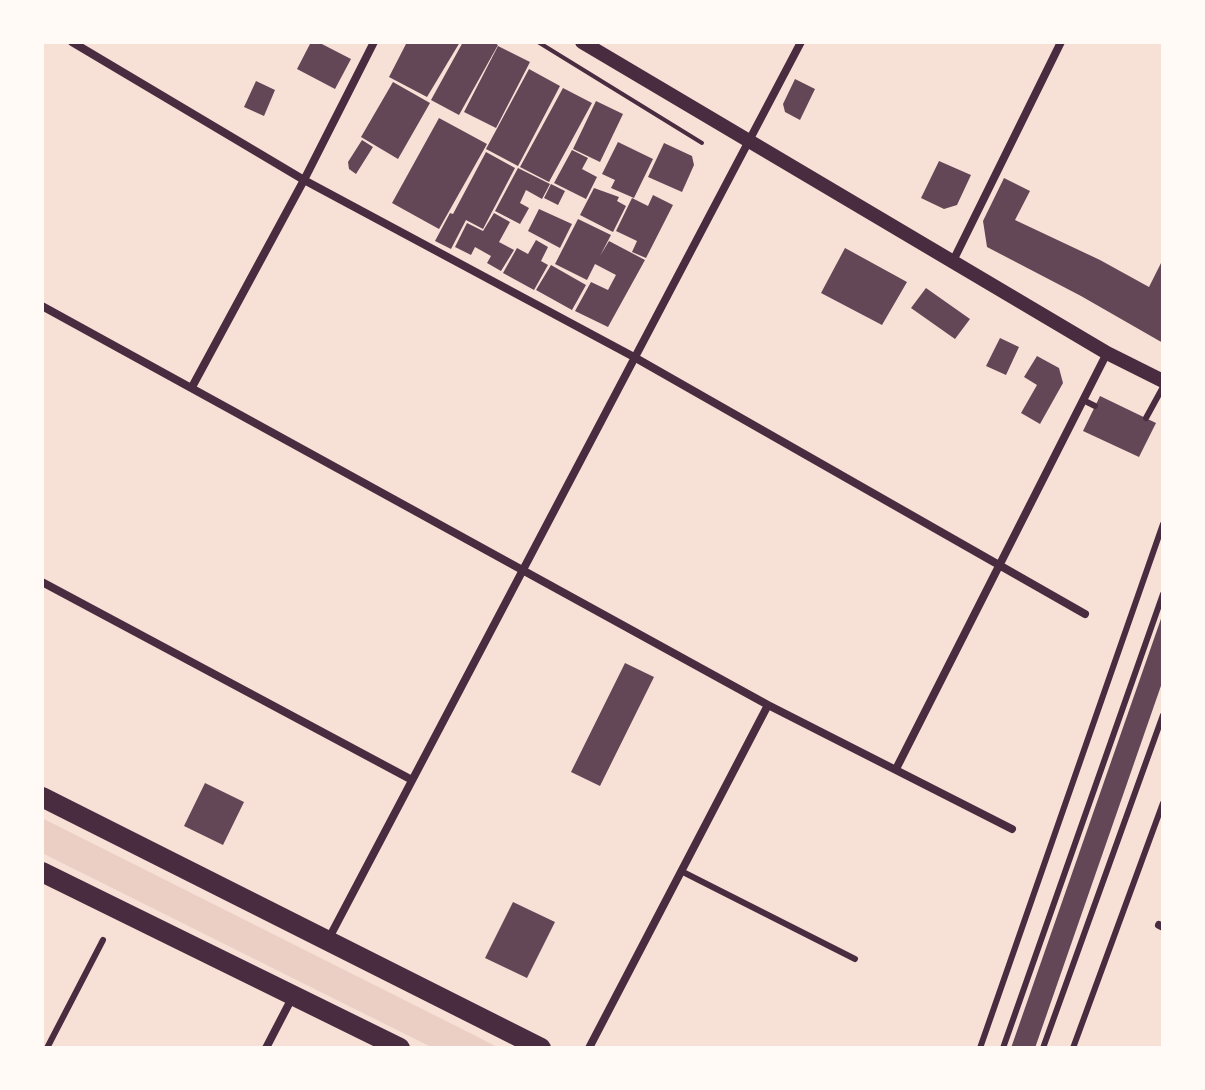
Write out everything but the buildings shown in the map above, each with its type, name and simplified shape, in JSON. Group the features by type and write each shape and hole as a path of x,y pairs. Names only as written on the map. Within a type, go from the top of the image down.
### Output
{"main road":[{"path":"42,797 541,1048"},
{"path":"42,872 400,1048"}],"street":[{"path":"72,42 304,180 634,357 1085,614"},
{"path":"192,387 304,180 374,42"},
{"path":"582,42 1163,384"},
{"path":"328,941 801,42"},
{"path":"953,261 1061,42"},
{"path":"42,306 768,705 1012,829"},
{"path":"896,769 1107,353"},
{"path":"42,582 412,780"},
{"path":"589,1048 768,705"},
{"path":"266,1048 294,996"}],"lane":[{"path":"1146,418 1163,384"},
{"path":"1083,400 1095,406"},
{"path":"980,1048 1163,524"},
{"path":"1003,1048 1163,594"},
{"path":"1043,1048 1163,715"},
{"path":"1073,1048 1163,803"},
{"path":"681,871 855,959"},
{"path":"47,1048 103,940"}],"path":[{"path":"538,42 702,143"}],"shaded area":[{"path":"42,818 499,1048 433,1048 42,853"}]}
